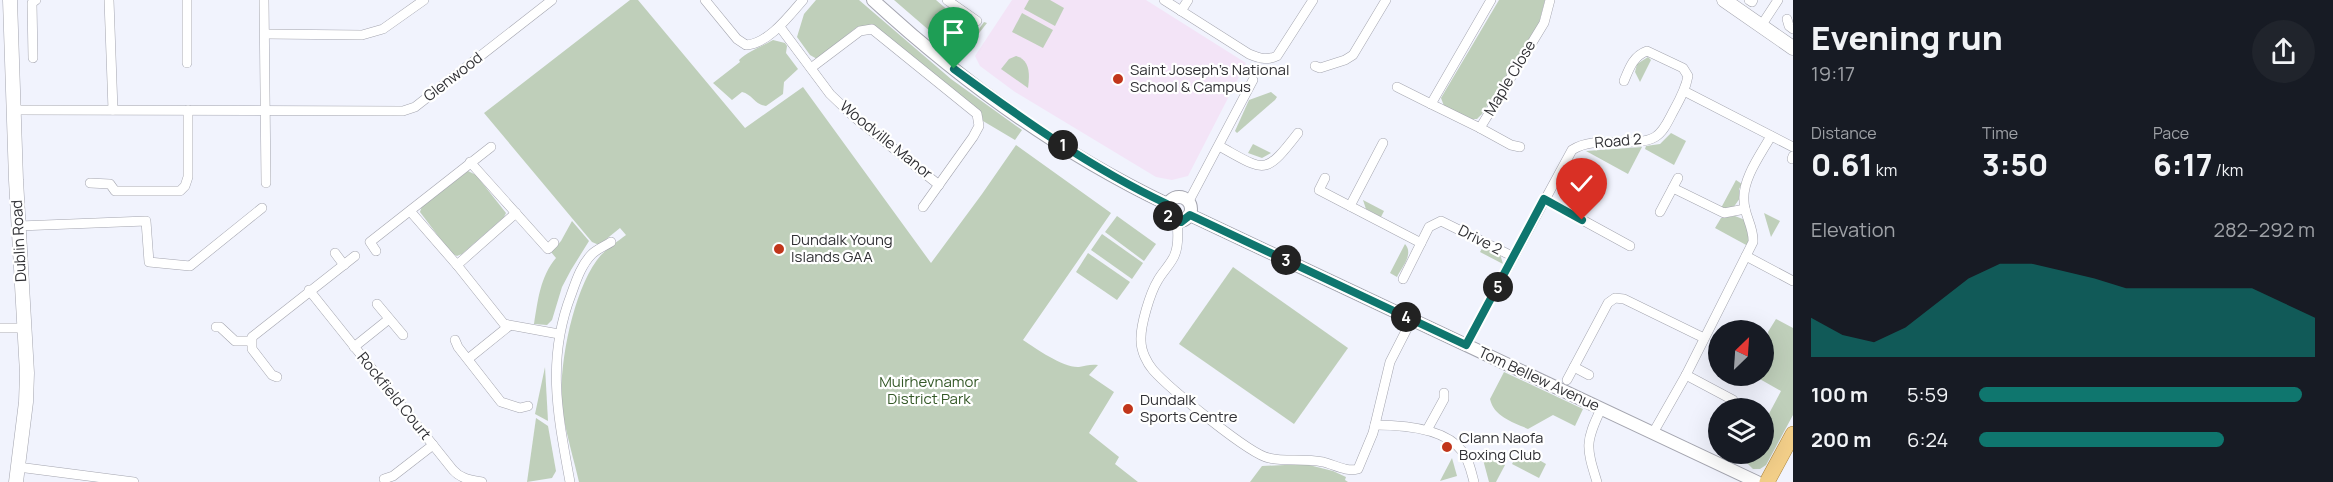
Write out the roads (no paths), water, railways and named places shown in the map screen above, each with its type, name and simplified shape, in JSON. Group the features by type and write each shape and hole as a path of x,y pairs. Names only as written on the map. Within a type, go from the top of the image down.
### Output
{"main road":[{"path":"1724,0 1793,48"},
{"name":"Dublin Road","path":"7,8 25,328 26,402 16,482"},
{"path":"1767,482 1793,434"}],"street":[{"path":"33,58 32,3 36,0"},
{"path":"109,0 112,110"},
{"path":"187,0 187,63"},
{"path":"264,0 266,183"},
{"path":"265,34 362,35 384,29 424,0"},
{"name":"Glenwood","path":"14,110 403,111 415,107 552,0"},
{"path":"705,0 737,39 746,45 752,45 780,27 803,0"},
{"path":"873,0 954,69 1020,117 1078,155 1167,204"},
{"path":"947,0 977,21"},
{"path":"1164,0 1260,59 1277,56 1313,0"},
{"path":"1181,11 1188,0"},
{"path":"1315,66 1320,68 1353,55 1386,0"},
{"path":"1431,104 1491,0"},
{"name":"Maple Close","path":"1397,87 1480,128 1544,24 1550,0"},
{"path":"1761,26 1778,0"},
{"path":"954,28 962,11"},
{"path":"1787,19 1788,26 1793,29"},
{"name":"Woodville Manor","path":"780,27 830,94 939,185"},
{"name":"Woodville Manor","path":"811,68 860,31 872,29 974,111 979,118 977,130 923,207"},
{"path":"1624,81 1633,62 1640,54 1647,51 1683,68 1688,76 1684,91 1793,147"},
{"path":"1177,222 1190,215 1189,201 1253,80"},
{"name":"Road 2","path":"1466,345 1572,150 1580,145 1593,142 1655,137 1664,128 1684,91"},
{"path":"90,183 110,184 115,191 180,191 185,186 188,177 188,110"},
{"path":"1480,128 1511,145 1520,147"},
{"path":"1219,146 1254,165 1265,166 1277,160 1298,133"},
{"path":"1653,433 1686,375 1753,242 1754,234 1743,200 1748,181 1772,136"},
{"path":"1350,206 1383,143"},
{"path":"376,251 370,242 490,147"},
{"path":"470,162 548,249 554,243"},
{"path":"1325,178 1319,190 1421,243"},
{"path":"1660,212 1678,178"},
{"path":"1673,188 1724,213 1745,208"},
{"path":"1167,204 1176,197 1189,201"},
{"path":"1544,199 1630,246"},
{"path":"1167,204 1167,215 1177,222"},
{"path":"18,226 146,221 149,262 190,266 262,208"},
{"path":"410,211 504,324 559,334"},
{"path":"457,265 516,213"},
{"name":"Tom Bellew Avenue","path":"1190,215 1757,482"},
{"name":"Drive 2","path":"1403,279 1429,227 1441,221 1514,257"},
{"path":"1177,222 1175,255 1152,292 1141,330 1141,344 1154,370 1187,400 1249,449 1269,459 1301,458 1324,462 1351,471 1358,469 1364,460 1375,425 1390,362 1412,320"},
{"path":"570,482 558,414 555,357 566,308 579,273 592,254 611,242"},
{"path":"335,253 344,265"},
{"path":"277,377 272,375 256,354 251,341 252,337 355,256"},
{"path":"1746,256 1793,281"},
{"name":"Rockfield Court","path":"309,290 458,476 482,482"},
{"path":"1567,380 1608,303 1615,298 1624,299 1704,339"},
{"path":"377,304 403,335"},
{"name":"Rockfield Court","path":"354,347 389,319"},
{"path":"468,359 509,326"},
{"path":"216,327 220,327 235,341 251,341"},
{"path":"0,328 25,328"},
{"path":"455,340 501,402 520,408 528,406"},
{"path":"1574,367 1589,375"},
{"path":"1686,375 1729,398"},
{"path":"1427,430 1444,399 1444,393"},
{"path":"1597,482 1587,450 1590,431 1601,409"},
{"path":"1375,425 1397,425 1427,430 1460,448 1474,482"},
{"name":"Rockfield Court","path":"384,479 393,476 433,445"},
{"path":"18,466 134,482"}],"place":[{"name":"Saint Joseph's National School & Campus","path":"1118,79"},
{"name":"Dundalk Young Islands GAA","path":"779,249"},
{"name":"Dundalk Sports Centre","path":"1128,409"},
{"name":"Clann Naofa Boxing Club","path":"1447,447"}],"park label":[{"name":"Muirhevnamor District Park","path":"929,390"}]}
